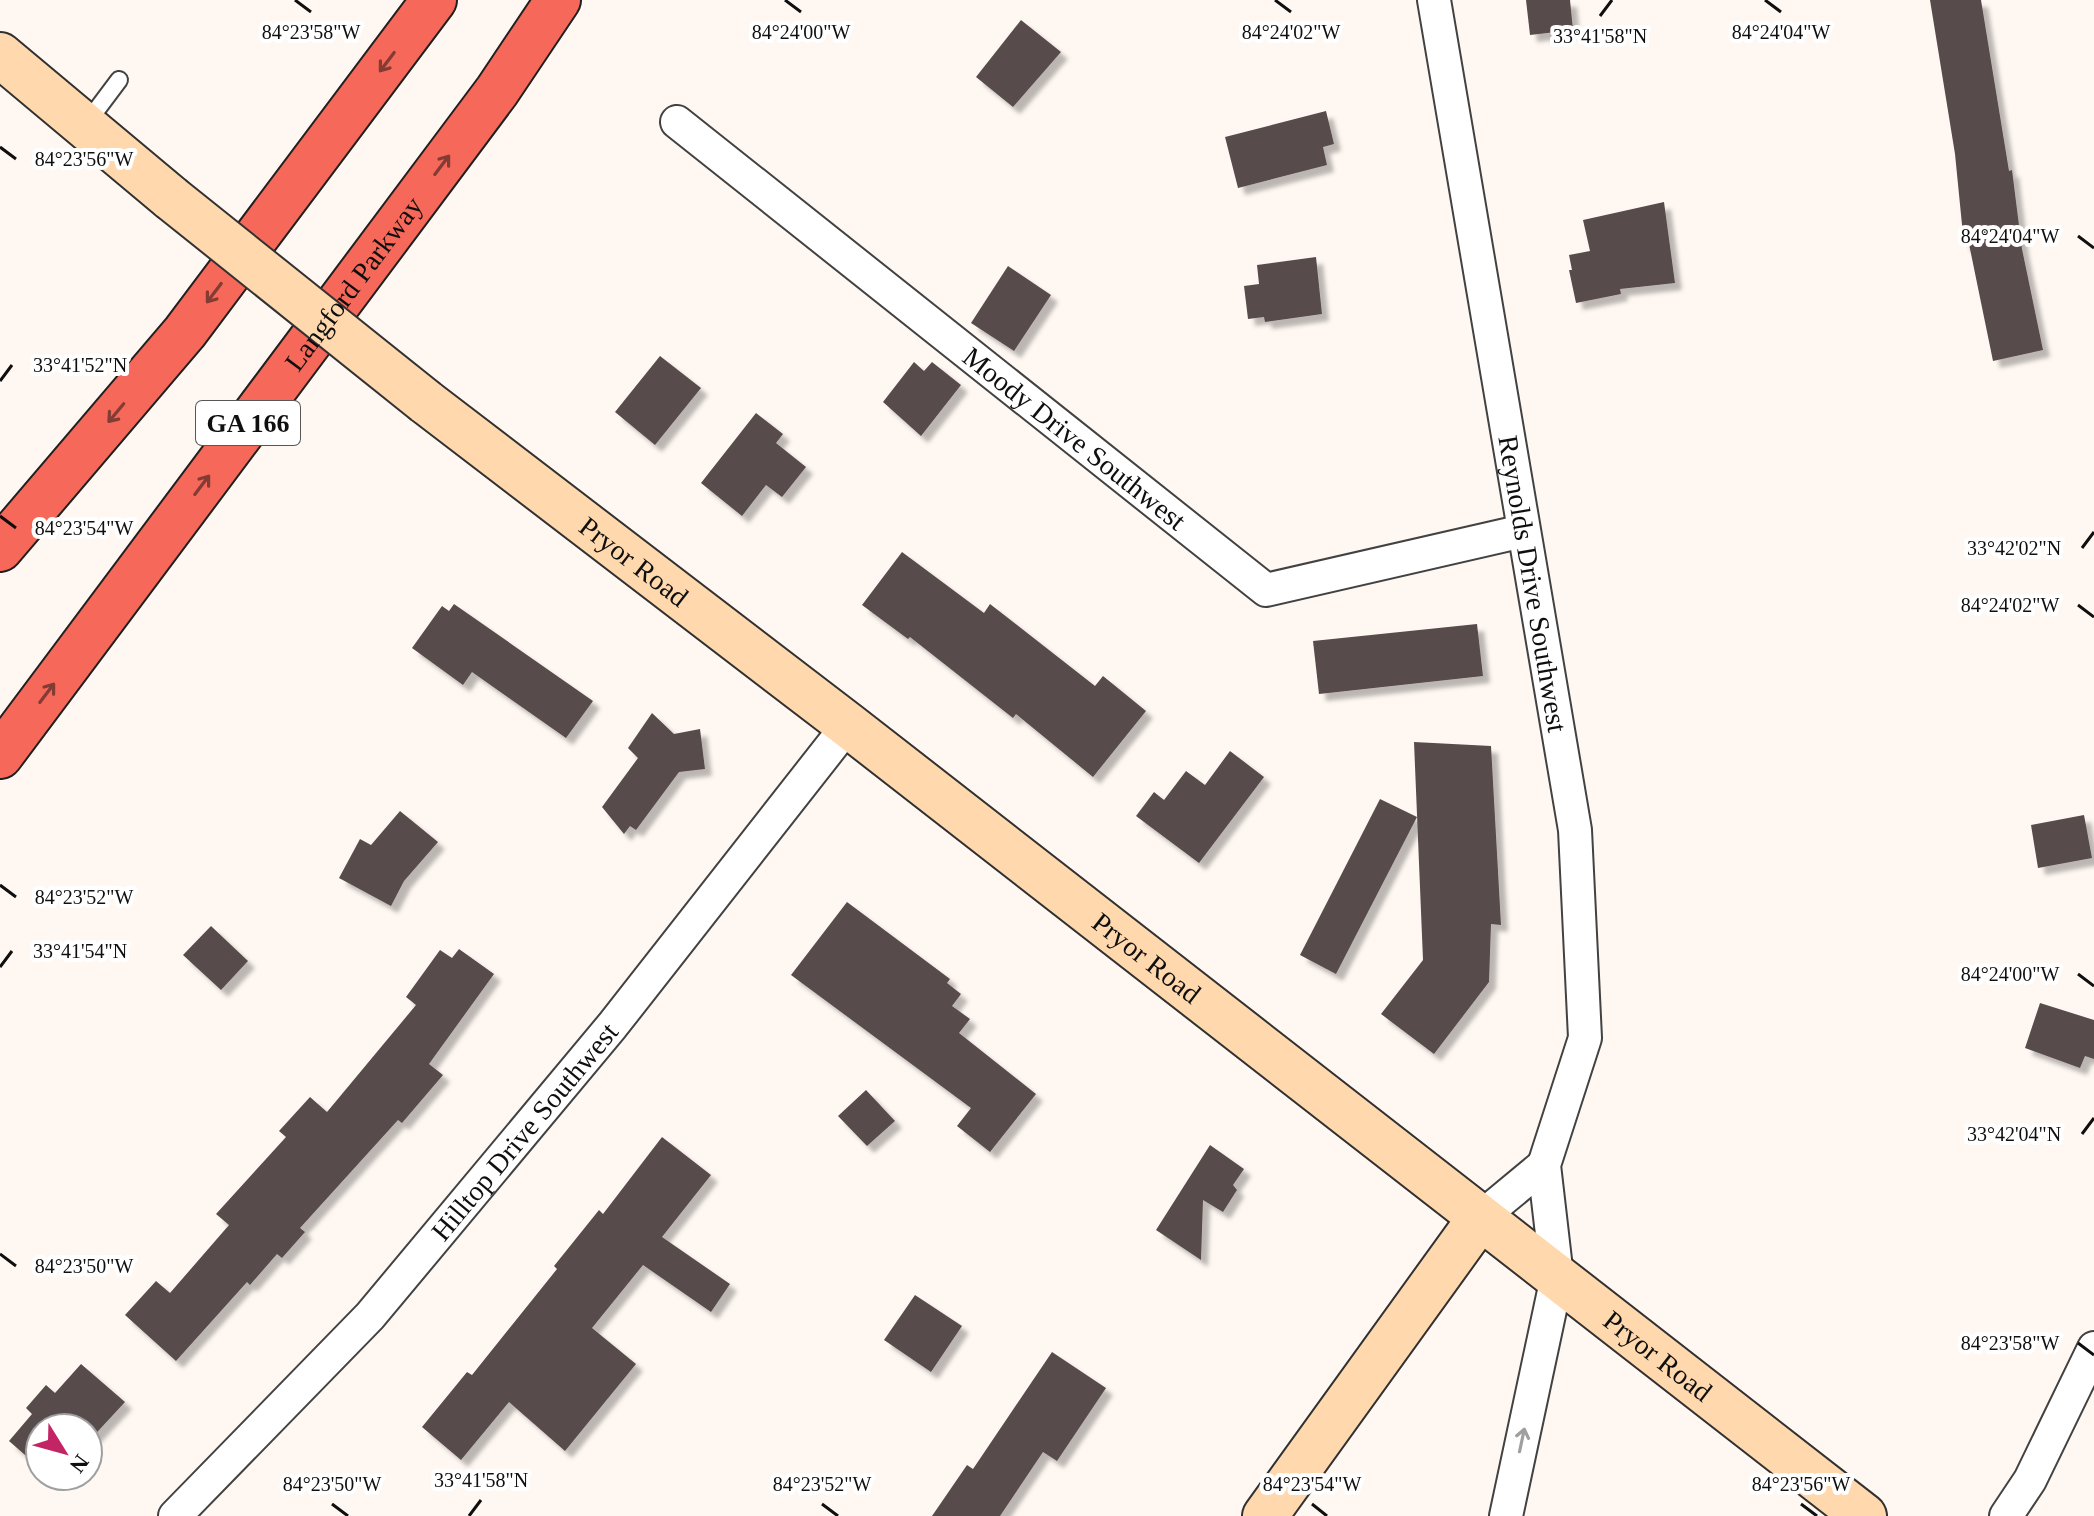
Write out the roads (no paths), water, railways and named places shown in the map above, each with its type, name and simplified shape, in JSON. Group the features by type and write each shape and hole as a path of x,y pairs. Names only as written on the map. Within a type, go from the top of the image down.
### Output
{"highway":[{"path":"0,549 185,332 434,0"},
{"name":"Langford Parkway","path":"0,756 497,91 558,0"},
{"path":"497,91 572,0"}],"street":[{"name":"Reynolds Drive Southwest","path":"1434,0 1575,830 1585,1038 1544,1165"},
{"name":"Pryor Road","path":"0,55 171,198 426,402 848,725 1864,1516"},
{"name":"Moody Drive Southwest","path":"677,122 1266,590 1523,531"},
{"name":"Hilltop Drive Southwest","path":"175,1516 370,1316 612,1026 848,725"},
{"path":"1265,1516 1480,1218 1544,1165"},
{"path":"1506,1516 1557,1277 1544,1165"},
{"path":"2006,1516 2030,1480 2094,1348"}],"lane":[{"path":"85,125 119,80"}]}
